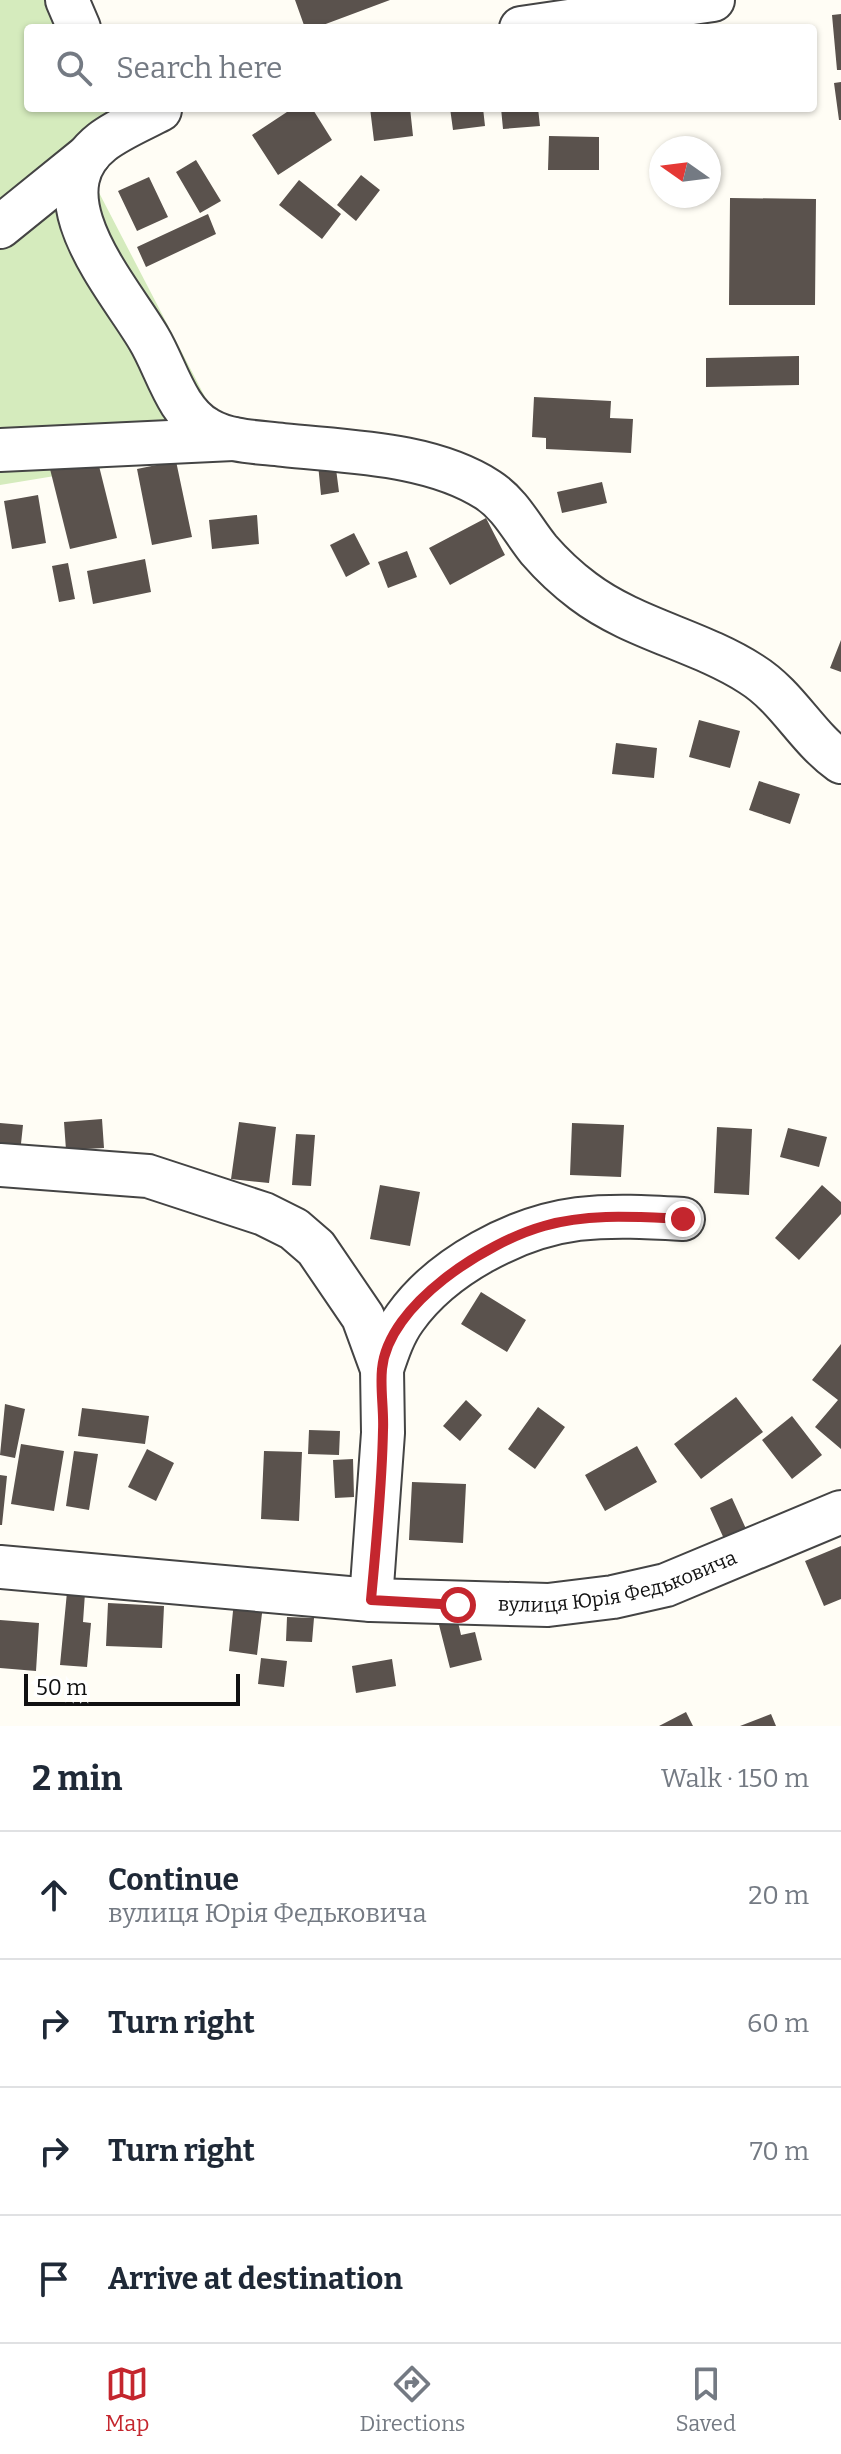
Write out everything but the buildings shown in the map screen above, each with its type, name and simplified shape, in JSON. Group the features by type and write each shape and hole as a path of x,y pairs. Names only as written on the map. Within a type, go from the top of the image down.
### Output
{"street":[{"path":"67,0 77,24"},
{"path":"548,24 713,0"},
{"path":"0,227 110,136 159,112"},
{"path":"89,155 77,198 86,238 150,340 192,417 204,428 234,439"},
{"path":"0,450 234,439 407,461 472,481 504,504 548,560 585,592 631,618 748,672 769,686 820,744 841,762"},
{"path":"0,1165 148,1176 283,1222 305,1238 326,1261 363,1317 382,1369 383,1433 371,1600"},
{"path":"382,1369 396,1334 412,1309 454,1272 499,1245 543,1226 577,1219 683,1219"},
{"name":"вулиця Юрія Федьковича","path":"0,1567 371,1600 519,1606 613,1597 687,1577 841,1512"}],"green space":[{"path":"0,0 51,0 65,24 24,24 24,112 117,112 123,122 80,156 231,447 0,485"}],"route":[{"path":"458,1605 371,1600 383,1433 382,1369 400,1326 420,1301 454,1272 499,1245 543,1226 577,1219 612,1217 683,1219"}]}
